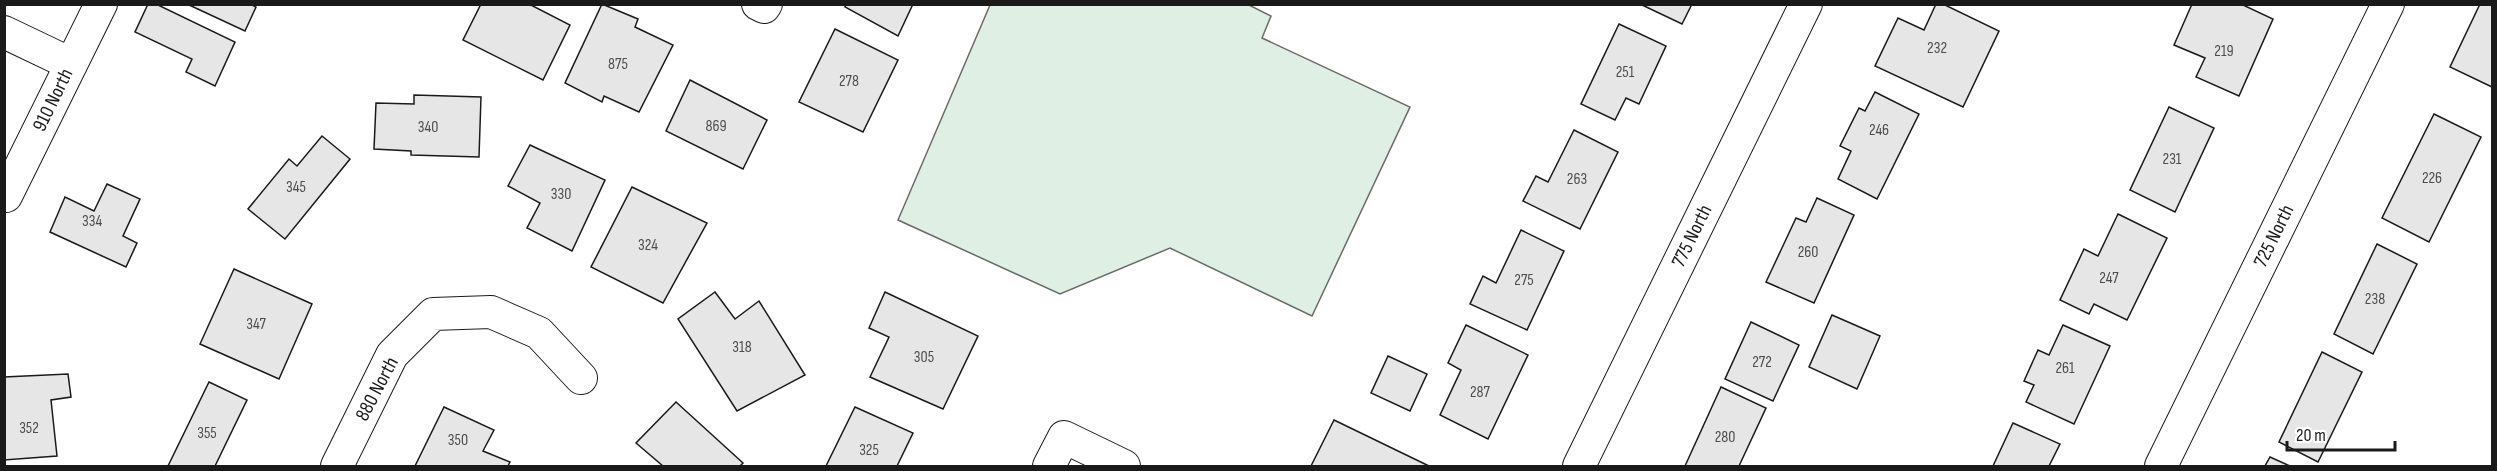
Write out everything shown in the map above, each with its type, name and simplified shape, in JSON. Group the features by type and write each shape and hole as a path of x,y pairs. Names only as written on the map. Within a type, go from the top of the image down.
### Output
{"street":[{"name":"910 North","path":"6,196 101,4"},
{"name":"775 North","path":"1579,466 1806,4"},
{"name":"725 North","path":"2161,466 2388,4"},
{"path":"4,32 71,64"},
{"name":"880 North","path":"337,466 392,355 433,314 491,312 539,333 581,378"},
{"path":"1049,466 1064,437 1124,466"}],"green space":[{"path":"990,5 1249,5 1271,16 1262,38 1410,107 1312,316 1170,248 1060,294 898,220"}],"building":[{"path":"148,4 156,4 235,42 215,86 186,72 192,59 135,32"},
{"path":"187,4 250,4 256,7 245,31"},
{"path":"481,4 529,4 570,25 543,80 463,40"},
{"path":"602,4 638,19 635,27 673,45 639,112 604,96 602,102 565,83"},
{"path":"846,4 913,4 898,36 845,7"},
{"path":"1640,4 1692,4 1682,24"},
{"path":"1936,4 1943,4 1999,31 1963,107 1875,66 1898,18 1924,30"},
{"path":"2192,4 2241,4 2273,19 2239,96 2196,77 2205,58 2174,45"},
{"path":"2480,4 2492,4 2492,87 2450,67"},
{"path":"1619,24 1666,46 1639,104 1626,98 1615,120 1581,104"},
{"path":"835,29 898,60 863,132 799,102"},
{"path":"690,80 767,120 743,169 666,131"},
{"path":"1875,92 1919,114 1877,199 1838,179 1851,151 1840,146 1859,108 1865,111"},
{"path":"414,95 481,97 479,157 411,155 411,151 374,149 376,103 414,104"},
{"path":"2169,107 2214,128 2175,212 2130,190"},
{"path":"2434,114 2481,137 2429,242 2382,218"},
{"path":"1574,130 1618,152 1580,229 1523,201 1536,176 1548,182"},
{"path":"322,136 350,159 285,239 248,209 289,159 297,166"},
{"path":"530,145 605,180 572,251 527,228 540,203 508,186"},
{"path":"107,184 140,199 123,236 137,243 126,267 50,232 65,197 94,211"},
{"path":"632,187 707,223 663,303 591,267"},
{"path":"1817,198 1854,215 1814,303 1766,282 1796,218 1806,222"},
{"path":"2118,214 2167,238 2127,320 2094,304 2089,314 2060,300 2084,249 2098,256"},
{"path":"1521,230 1564,251 1527,330 1470,304 1483,276 1496,283"},
{"path":"2377,244 2417,264 2373,354 2334,334"},
{"path":"234,269 312,304 279,379 200,344"},
{"path":"715,292 735,319 759,301 805,375 737,411 678,319"},
{"path":"885,292 978,336 943,409 870,377 889,337 869,328"},
{"path":"1832,315 1880,336 1857,389 1809,367"},
{"path":"1751,322 1799,345 1773,401 1725,379"},
{"path":"1466,325 1528,355 1488,439 1440,415 1461,370 1448,363"},
{"path":"2063,325 2110,346 2074,424 2026,402 2034,385 2024,381 2038,350 2049,355"},
{"path":"2322,352 2362,372 2318,462 2279,442"},
{"path":"1388,356 1427,374 1410,411 1371,393"},
{"path":"68,374 71,397 51,400 57,456 4,460 4,377"},
{"path":"209,382 247,400 215,466 168,466"},
{"path":"1721,387 1766,408 1739,466 1685,466"},
{"path":"676,402 743,463 740,466 663,466 636,443"},
{"path":"444,407 494,430 483,451 510,462 508,466 415,466"},
{"path":"855,407 913,433 897,466 826,466"},
{"path":"1334,420 1429,466 1311,466"},
{"path":"2013,423 2060,444 2049,466 1993,466"},
{"path":"2270,457 2290,466 2265,466"}]}
